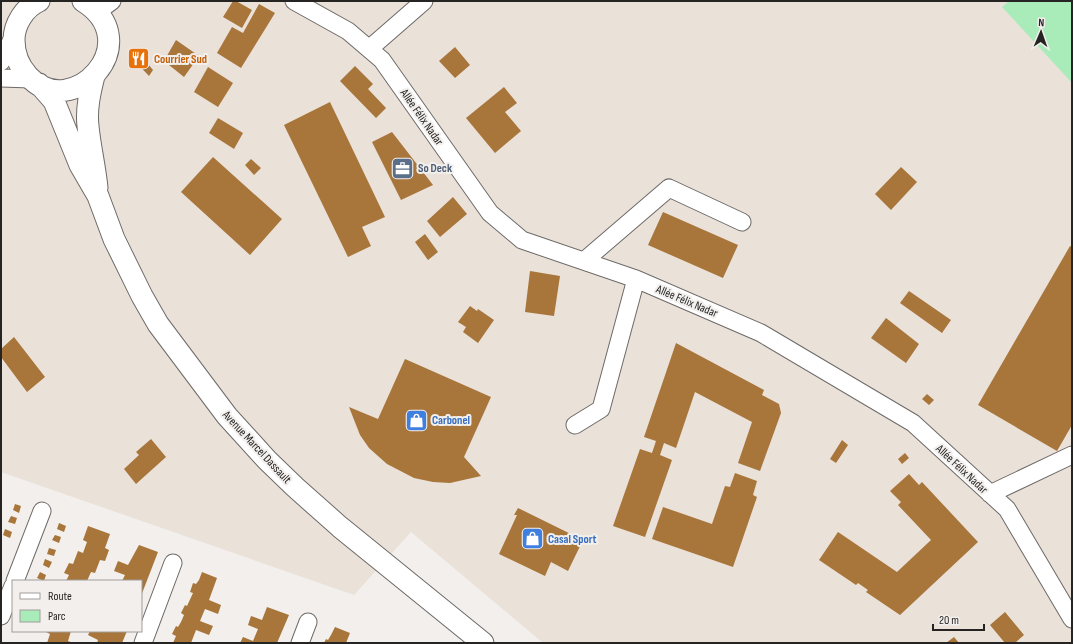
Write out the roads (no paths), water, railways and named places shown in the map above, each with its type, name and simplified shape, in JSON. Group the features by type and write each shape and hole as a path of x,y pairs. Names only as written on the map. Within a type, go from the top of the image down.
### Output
{"main road":[{"path":"14,35 18,23 30,4"},
{"path":"35,82 53,89 68,89 82,85 94,76 102,65 107,52 108,37 97,5"},
{"name":"Avenue Marcel Dassault","path":"14,35 14,48 17,60 23,70 54,101 80,164 98,196 114,239 158,324 188,365 242,433 272,466 340,527 483,643"},
{"name":"Avenue Marcel Dassault","path":"94,76 88,109 88,126 95,163 98,196"}],"street":[{"name":"Allée Félix Nadar","path":"294,1 348,31 382,60 490,213 522,240 636,279 761,333 913,423 1007,509 1072,619"},
{"path":"369,48 424,1"},
{"path":"1,62 14,35"},
{"path":"1,78 35,82"},
{"path":"584,261 669,188 742,222"},
{"path":"575,425 601,409 636,279"},
{"path":"990,494 1072,455"},
{"path":"15,580 42,511"},
{"path":"143,643 173,563"},
{"path":"1,616 12,588"},
{"path":"300,643 308,622"}],"place":[{"name":"Courrier Sud","path":"138,59"},
{"name":"So Deck","path":"403,168"},
{"name":"Carbonel","path":"417,420"},
{"name":"Casal Sport","path":"532,539"}]}
